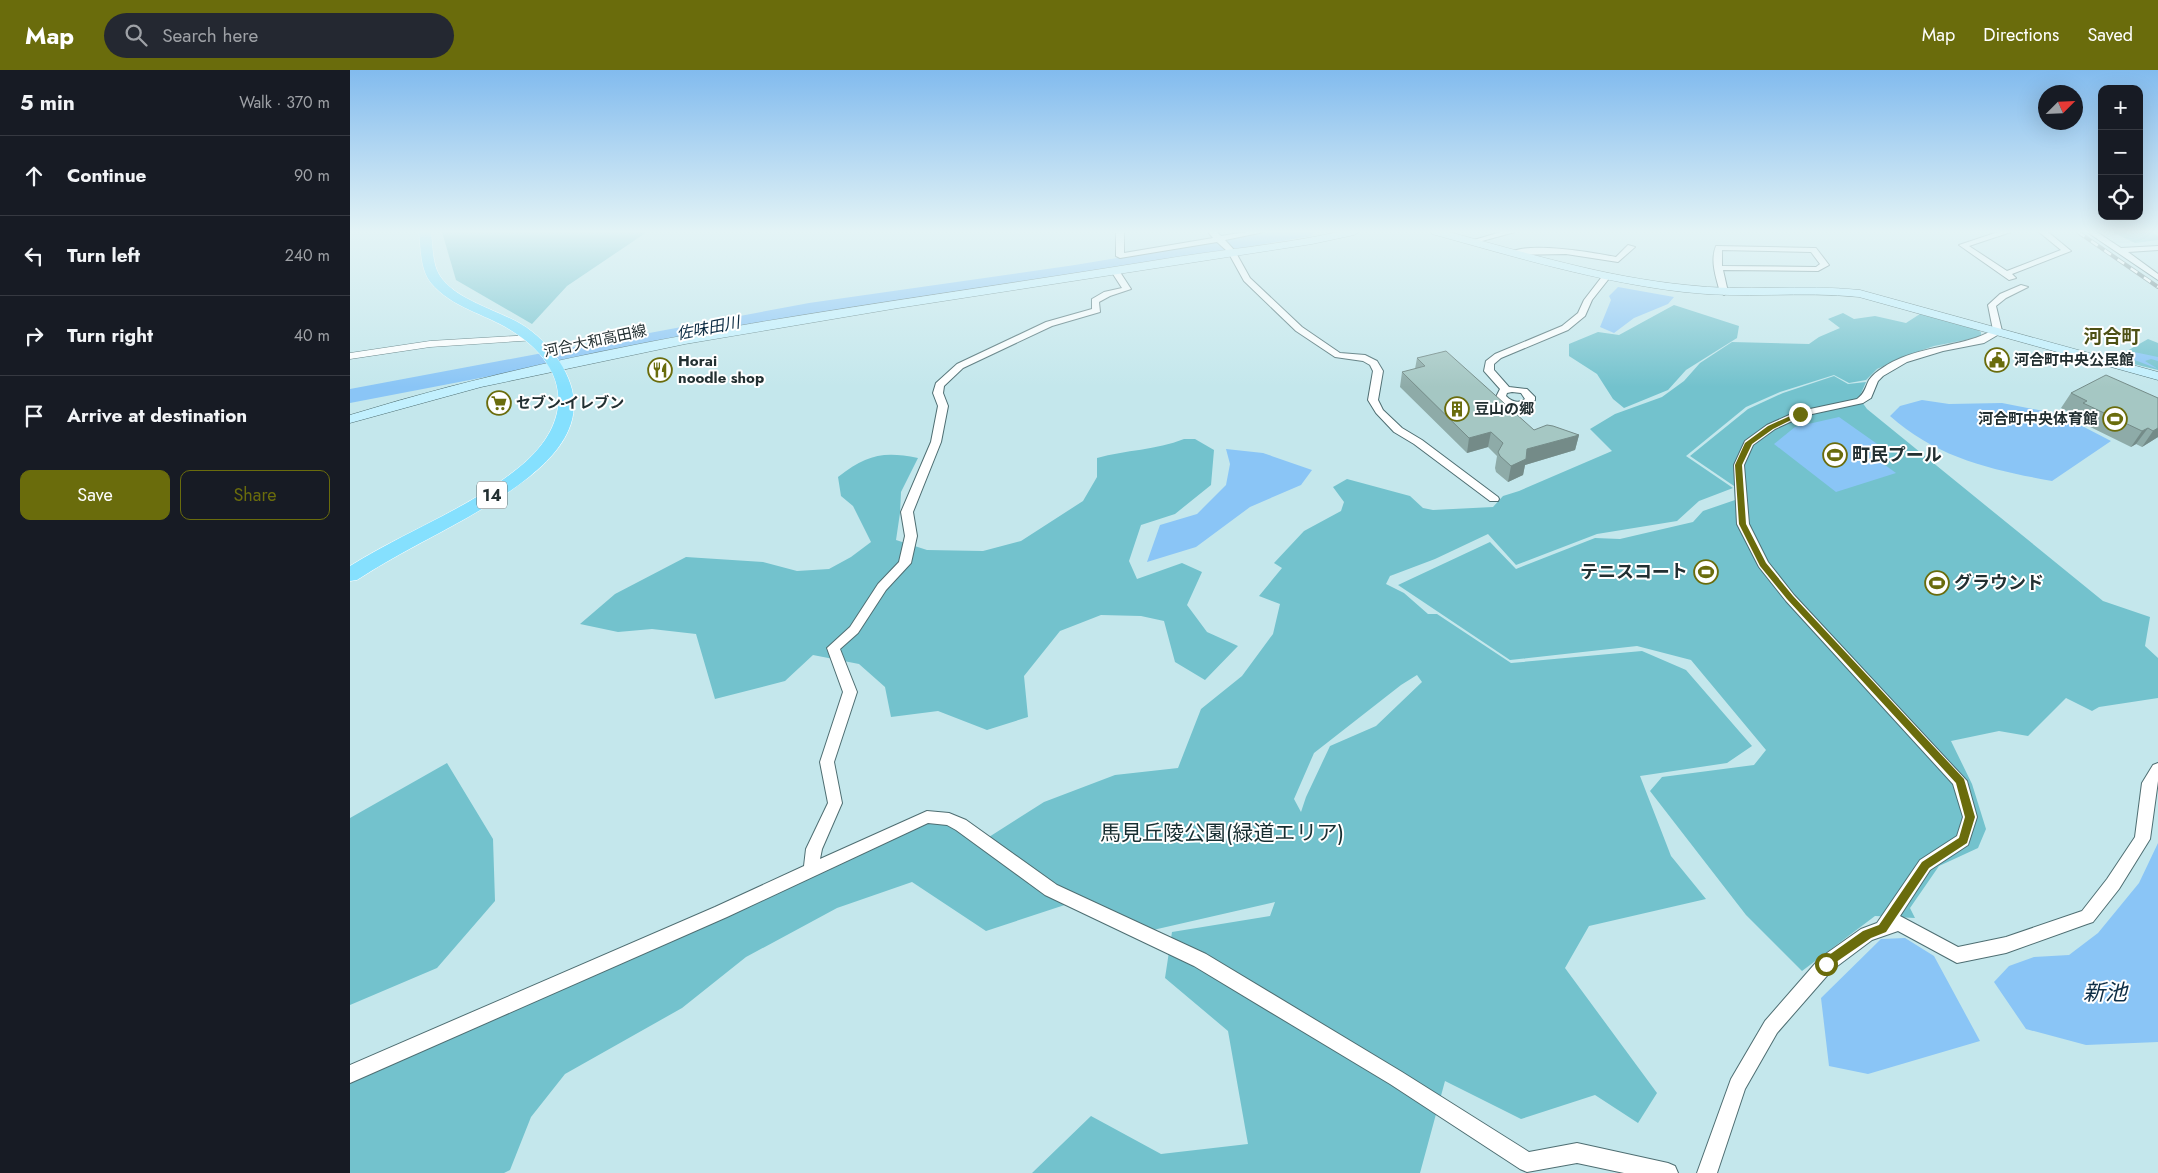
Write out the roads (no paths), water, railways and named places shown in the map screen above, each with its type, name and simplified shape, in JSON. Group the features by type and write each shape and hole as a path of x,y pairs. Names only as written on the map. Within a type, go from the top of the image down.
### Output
{"main road":[{"name":"14","path":"350,575 462,514 502,489 534,464 556,436 566,413 568,398 565,389 550,359 532,338 516,327 456,296 441,283"},
{"name":"河合大和高田線","path":"350,419 550,359 1032,283"},
{"path":"1645,283 1724,292 1810,289 1860,294 2158,376"}],"street":[{"path":"811,871 814,849 835,804 827,762 850,692 833,648 854,630 882,587 905,563 911,536 907,512 938,433 943,406 938,393 939,386 960,366 1049,324 1097,310 1095,301 1107,294 1127,289 1123,283"},
{"path":"1252,283 1299,329 1338,354 1365,358 1374,362 1378,371 1374,400 1378,410 1398,430 1418,442 1494,499"},
{"path":"1507,390 1489,371 1489,363 1498,356 1565,328 1582,314 1588,300 1601,283"},
{"path":"1722,283 1724,292"},
{"path":"1883,928 1925,865 1963,840 1970,817 1960,781 1790,598 1763,564 1743,524 1739,465 1749,443 1771,427 1800,414 1860,401 1868,396 1874,380 1880,374 1904,360 1940,349 1981,341 1998,331 1992,305 2003,296 2024,287 2019,283"},
{"path":"350,356 430,344 532,338"},
{"path":"1707,1173 1737,1084 1771,1027 1826,964 1867,934 1899,923 1957,955 2006,945 2088,918 2142,839 2149,783 2158,768"},
{"path":"350,1074 811,871 927,817 949,819 961,825 1050,890 1200,960 1389,1073 1527,1162 1577,1153 1668,1173"}],"water":[{"path":"1618,287 1674,297 1668,304 1634,318 1614,333 1600,327 1611,300 1609,296"},
{"path":"2134,352 2158,357 2158,361 2151,359 2145,361 2158,369 2127,357 2128,354"},
{"path":"1922,400 1949,404 2002,403 2059,414 2111,441 2052,481 2008,472 1987,467 1946,452 1908,430 1890,416 1900,406"},
{"name":"町民プール","path":"1839,417 1890,453 1874,457 1896,473 1836,492 1774,444 1795,427"},
{"path":"1226,449 1263,453 1312,470 1301,485 1250,507 1196,547 1147,562 1160,525 1197,514 1226,485 1230,464"},
{"name":"新池","path":"2158,843 2158,1042 2086,1045 2026,1029 1994,982 2009,966 2034,957 2069,955 2098,933 2139,883"},
{"path":"1905,938 1934,956 1980,1041 1868,1074 1829,1066 1821,998 1881,939"}],"waterway":[{"name":"佐味田川","path":"350,396 809,309 988,283"}],"railway":[{"path":"2153,283 2158,287"}],"place":[{"name":"河合町中央公民館","path":"1997,360"},
{"name":"Horai noodle shop","path":"660,370"},
{"name":"セブン-イレブン","path":"499,403"},
{"name":"豆山の郷","path":"1457,409"},
{"name":"河合町中央体育館","path":"2115,419"},
{"name":"町民プール","path":"1835,455"},
{"name":"テニスコート","path":"1706,572"},
{"name":"グラウンド","path":"1937,583"}],"district":[{"name":"河合町","path":"2112,336"}],"park label":[{"name":"馬見丘陵公園(緑道エリア)","path":"1222,833"}]}
